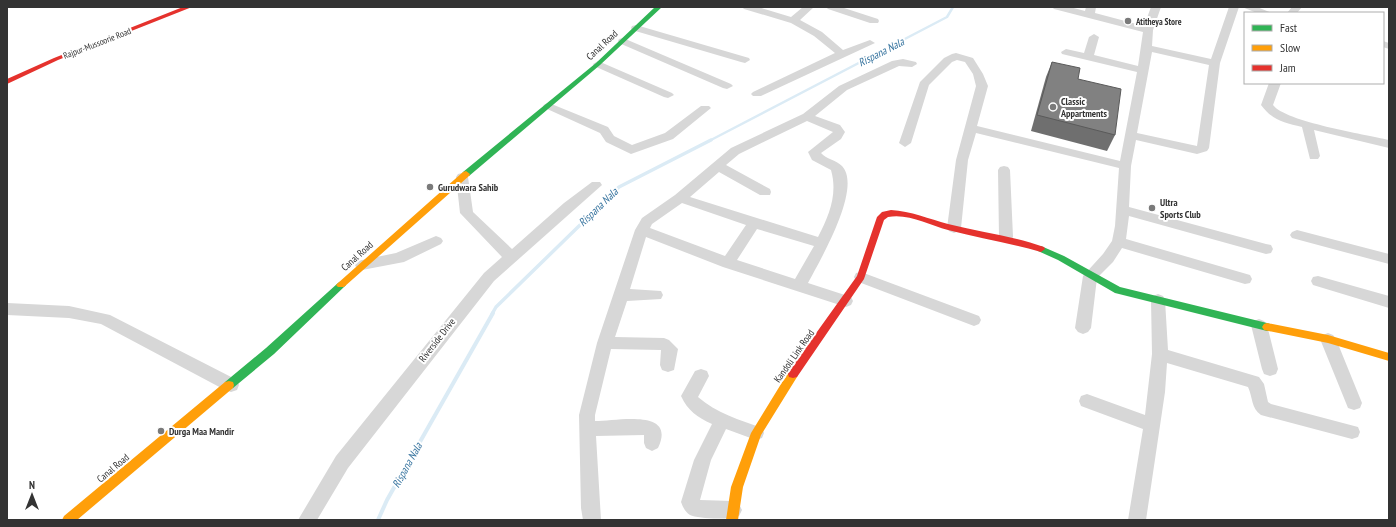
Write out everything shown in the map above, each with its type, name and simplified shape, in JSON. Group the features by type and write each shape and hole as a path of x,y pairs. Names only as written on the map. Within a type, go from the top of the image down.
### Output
{"street":[{"name":"Rajpur-Mussoorie Road","path":"7,72 60,47 164,7"},
{"name":"Rajpur-Mussoorie Road","path":"7,82 56,59 189,7"},
{"name":"Canal Road","path":"68,520 231,385 270,351 362,265 462,177 598,64 660,7"},
{"path":"746,7 793,20 818,34 842,54"},
{"path":"793,20 809,7"},
{"path":"831,7 874,21"},
{"path":"1057,7 1091,11 1148,30"},
{"path":"1083,328 1090,276 1108,258 1119,242 1123,210 1122,198 1125,166 1147,48 1148,30 1156,7"},
{"path":"1131,136 1202,149 1215,63 1234,7"},
{"path":"1247,7 1264,12"},
{"path":"636,28 746,60"},
{"path":"1088,57 1094,37"},
{"path":"623,41 727,86"},
{"path":"757,94 842,54 870,43"},
{"path":"1147,48 1215,63"},
{"path":"1066,52 1143,70"},
{"path":"906,144 924,84 948,60 956,56 969,60 982,86 962,160 954,228 1006,237 1046,250 1103,284 1118,290 1259,325 1328,339 1389,357"},
{"path":"592,520 587,415 605,343 642,230 647,221 680,198 742,147 807,117 843,88 896,64 903,62 912,64"},
{"path":"598,64 668,95"},
{"path":"1275,84 1267,105 1269,110 1277,116 1307,125 1389,144"},
{"path":"549,106 604,130 610,140 631,150 668,136 705,108"},
{"path":"799,286 833,221 838,206 839,174 837,168 816,157 814,152 837,136 839,132 836,128 807,117"},
{"path":"1307,125 1314,156"},
{"path":"971,128 1125,166"},
{"path":"718,166 765,192"},
{"path":"1004,170 1006,237"},
{"path":"462,177 466,196 467,213 510,256"},
{"name":"Riverside Drive","path":"307,520 342,462 377,415 489,277 510,256 596,185"},
{"path":"680,198 754,223 822,243"},
{"path":"1123,210 1266,249"},
{"name":"Kandoli Link Road","path":"733,515 738,487 756,433 775,402 846,301 861,277 883,214 897,213 954,228"},
{"path":"728,263 754,223"},
{"path":"642,230 681,247 846,301"},
{"path":"1297,235 1389,259"},
{"path":"362,265 399,258 436,241"},
{"path":"1119,242 1245,278"},
{"path":"861,277 974,320"},
{"path":"1318,281 1389,302"},
{"path":"621,295 656,295"},
{"path":"1137,520 1157,392 1160,354 1158,300"},
{"path":"7,309 75,312 105,319 231,385"},
{"path":"1259,325 1270,369"},
{"path":"1328,339 1354,403"},
{"path":"605,343 664,344 670,350 668,365"},
{"path":"1160,354 1253,382 1256,384 1261,406 1267,410 1352,432"},
{"path":"701,376 689,396 694,405 722,420 756,433"},
{"path":"1087,401 1152,425"},
{"path":"722,420 703,460 690,502 695,508 733,515"},
{"path":"587,429 649,427 653,430 652,443"}],"building":[{"path":"1052,62 1080,68 1078,79 1121,89 1115,135 1037,115"}],"waterway":[{"name":"Rispana Nala","path":"709,141 947,17 953,7"},
{"name":"Rispana Nala","path":"492,314 496,307 619,187 711,140"},
{"name":"Rispana Nala","path":"378,520 387,500 493,313"}],"traffic: fast":[{"path":"466,174 598,64 659,7"},
{"path":"1041,249 1061,258 1118,290 1267,327"},
{"path":"229,385 270,351 341,285"}],"traffic: slow":[{"path":"341,285 466,174"},
{"path":"1267,327 1328,339 1389,357"},
{"path":"732,520 737,487 756,433 793,374"},
{"path":"68,520 229,385"}],"traffic: jam":[{"path":"7,82 56,59 189,7"},
{"path":"793,374 861,277 880,219 885,214 899,213 948,227 1007,239 1041,249"}],"place":[{"name":"Atitheya Store","path":"1128,21"},
{"name":"Classic Appartments","path":"1053,107"},
{"name":"Gurudwara Sahib","path":"430,187"},
{"name":"Ultra Sports Club","path":"1152,208"},
{"name":"Durga Maa Mandir","path":"161,431"}]}
